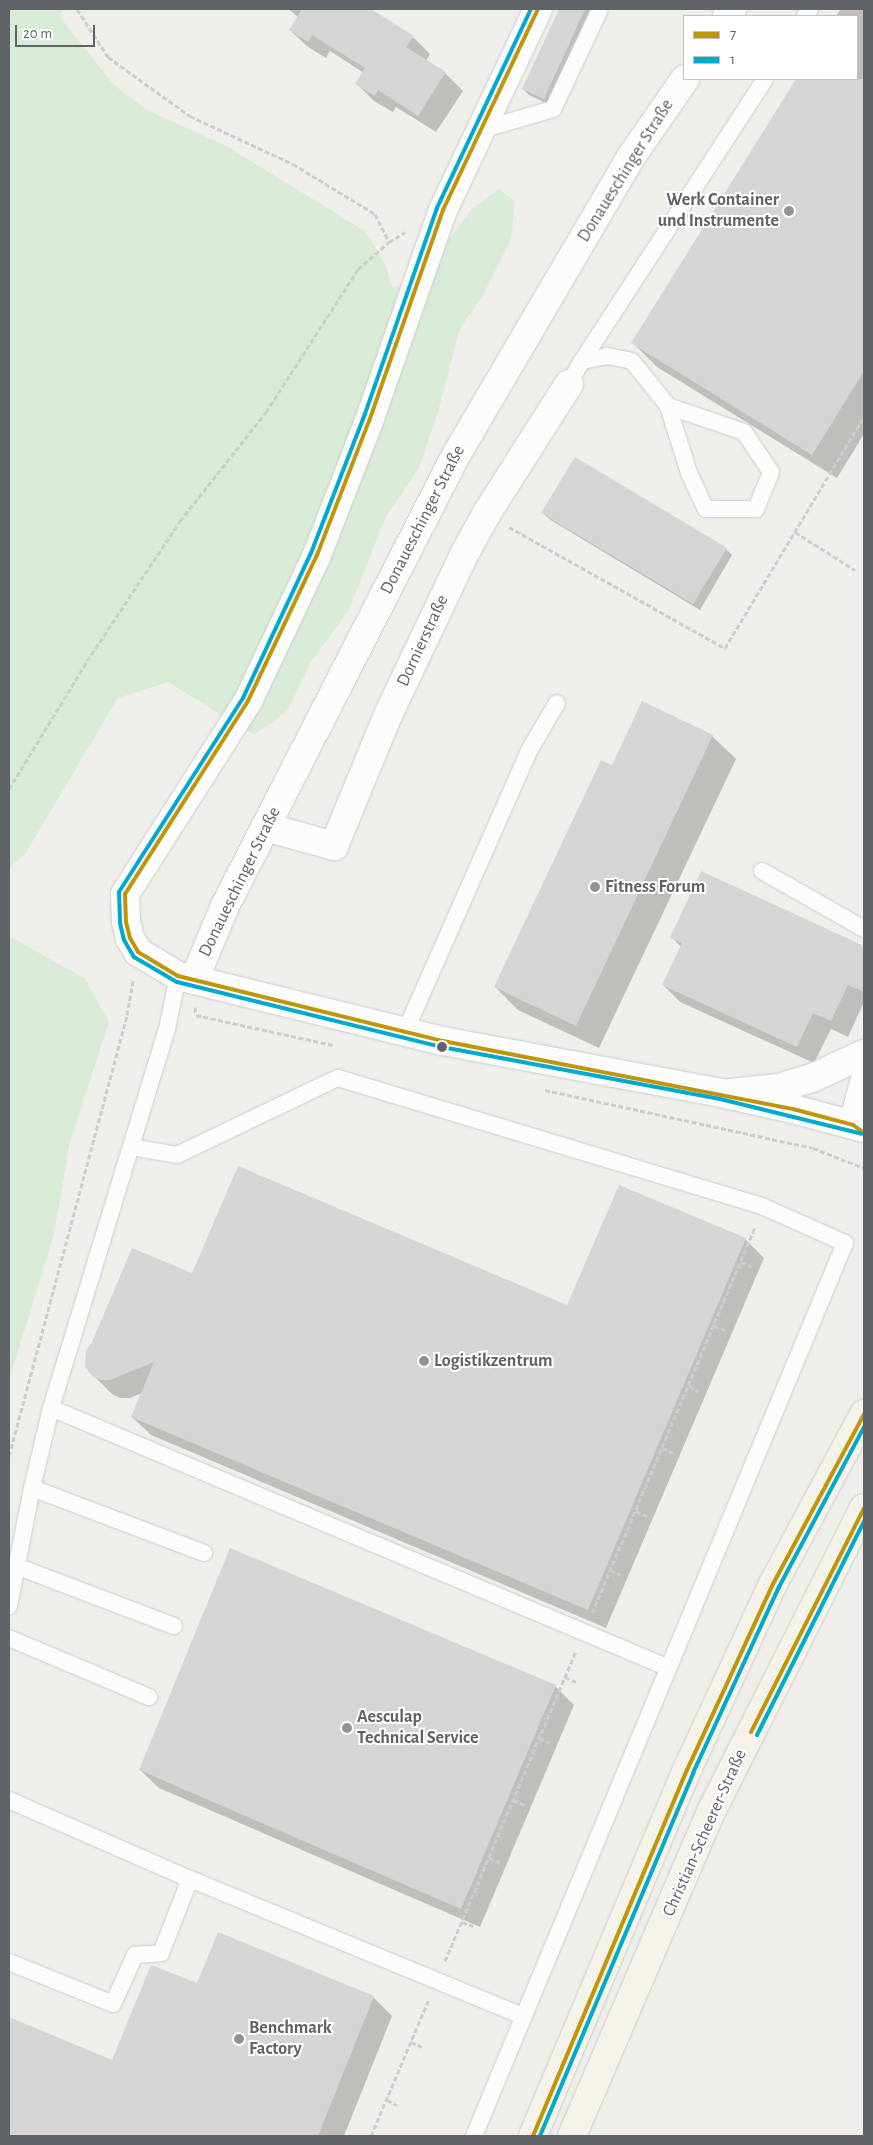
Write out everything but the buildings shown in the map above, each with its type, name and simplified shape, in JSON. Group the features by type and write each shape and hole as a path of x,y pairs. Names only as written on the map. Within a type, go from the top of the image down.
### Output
{"main road":[{"path":"532,2136 687,1770 769,1592 864,1414"},
{"name":"Christian-Scheerer-Straße","path":"572,2136 712,1810 864,1508"}],"street":[{"path":"538,9 443,210 369,420 317,555 248,701 125,894 126,922 130,938 138,952 186,978 405,1032 721,1093 793,1109 861,1129 864,1082"},
{"name":"Donaueschinger Straße","path":"186,978 225,906 456,456 631,157 684,80"},
{"name":"Dornierstraße","path":"265,827 334,846 388,715 466,551 487,513 575,372"},
{"path":"721,1093 779,1088 814,1077 864,1054"}],"lane":[{"path":"481,130 553,109 600,9"},
{"path":"575,372 764,80"},
{"path":"575,372 607,356 632,361 668,406 689,474 706,509 756,509 770,472 744,432 668,406"},
{"path":"405,1032 530,749 557,702"},
{"path":"762,871 864,929"},
{"path":"9,1606 32,1488 51,1408 167,1028 186,978"},
{"path":"132,1147 177,1155 338,1078 764,1207 846,1243 474,2136"},
{"path":"51,1408 669,1668"},
{"path":"32,1488 204,1553"},
{"path":"16,1566 174,1626"},
{"path":"9,1638 148,1697"},
{"path":"9,1800 190,1879 524,2017"},
{"path":"9,1962 113,2004 135,1955 161,1953 190,1879"}],"path":[{"path":"77,9 108,58 190,116 292,164 375,214 389,242"},
{"path":"9,789 87,661 180,521 266,412 358,268 389,242 443,210"},
{"path":"487,513 515,531 725,648 864,417"},
{"path":"795,532 855,570"},
{"path":"9,1456 127,1015 138,952"},
{"path":"371,2136 764,1207"},
{"path":"741,1262 752,1267"},
{"path":"714,1326 725,1330"},
{"path":"688,1386 699,1391"},
{"path":"662,1448 673,1453"},
{"path":"635,1511 646,1516"},
{"path":"610,1570 621,1575"},
{"path":"565,1677 576,1682"},
{"path":"540,1738 550,1743"},
{"path":"513,1800 524,1805"},
{"path":"489,1858 500,1863"},
{"path":"462,1922 473,1926"},
{"path":"411,2042 422,2047"},
{"path":"386,2100 398,2105"}],"green space":[{"path":"9,9 63,9 60,17 114,85 145,109 226,146 365,231 385,264 392,287 431,279 446,243 472,209 499,189 515,202 511,239 482,297 460,328 438,412 419,468 385,518 349,610 311,662 287,711 254,735 168,682 118,698 25,854 9,868"},
{"path":"9,936 84,978 109,1022 70,1142 53,1238 9,1380"}],"transit line":[{"name":"1","path":"531,9 437,208 363,419 311,553 243,698 119,892 120,923 124,940 134,957 177,982 442,1047 720,1099 862,1134"},
{"name":"7","path":"538,9 443,210 369,421 317,555 248,701 125,894 126,922 130,938 138,952 178,976 443,1041 793,1109 853,1125 864,1133"},
{"name":"7","path":"533,2136 687,1770 773,1584 864,1414"},
{"name":"1","path":"540,2136 693,1773 779,1587 864,1427"},
{"name":"7","path":"751,1732 864,1508"},
{"name":"1","path":"757,1735 864,1521"}],"place":[{"name":"Werk Container und Instrumente","path":"789,211"},
{"name":"Fitness Forum","path":"595,887"},
{"name":"Logistikzentrum","path":"424,1361"},
{"name":"Aesculap Technical Service","path":"347,1728"},
{"name":"Benchmark Factory","path":"239,2039"}]}
